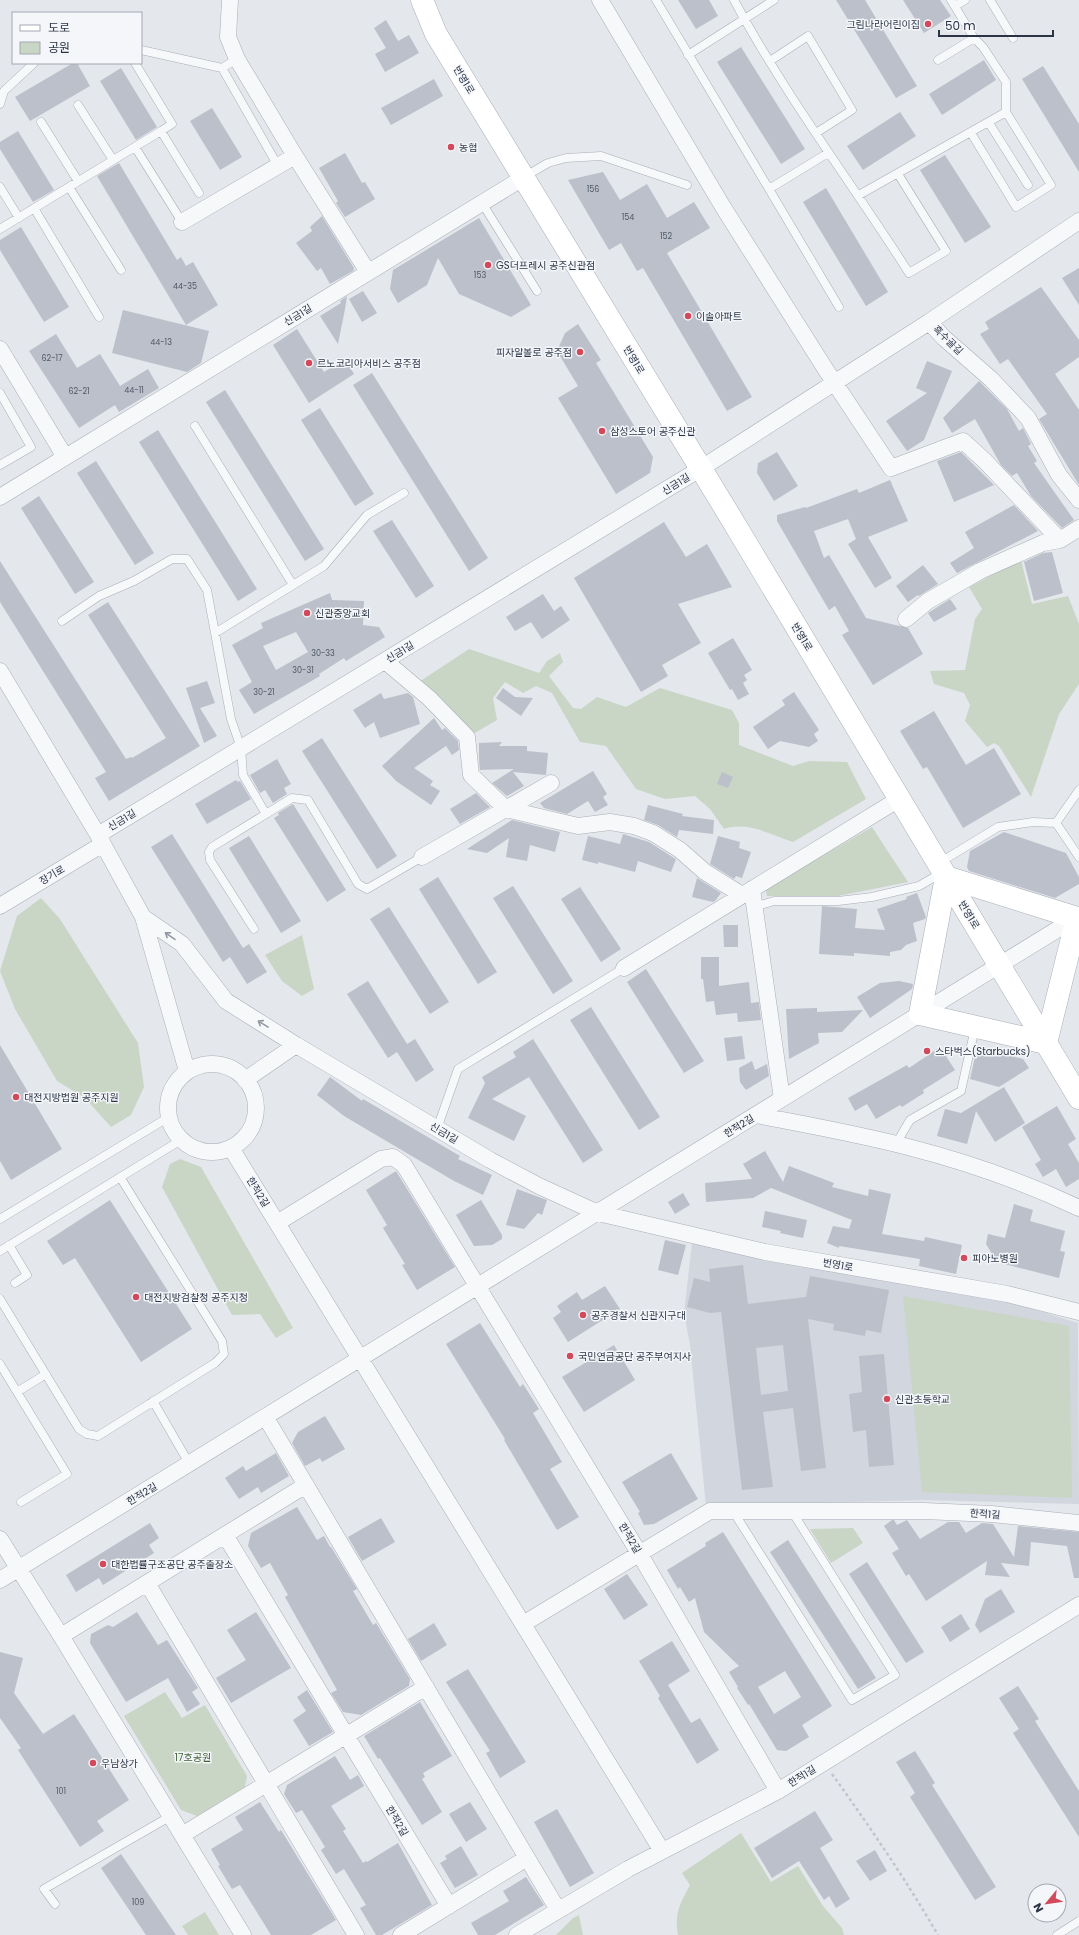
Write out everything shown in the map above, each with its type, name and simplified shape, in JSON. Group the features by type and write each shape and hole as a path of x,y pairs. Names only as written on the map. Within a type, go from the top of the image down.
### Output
{"main road":[{"name":"번영1로","path":"422,0 436,34 1079,1098"},
{"path":"942,871 1078,917 1046,1043 920,1014 942,871"}],"street":[{"path":"230,0 228,37 237,59 295,156 368,272 523,178"},
{"path":"600,0 723,207 834,382 892,468 964,441 1060,540"},
{"path":"182,222 295,156"},
{"name":"흑수골길","path":"1079,221 929,322 944,338 991,379 1028,418 1059,476 1079,500"},
{"name":"신금1길","path":"0,497 368,272"},
{"name":"신금1길","path":"101,839 241,748 700,469 929,322"},
{"path":"0,349 65,457"},
{"path":"906,619 928,600 980,571 1043,543 1060,540 1079,528"},
{"path":"385,661 429,698 467,738 471,775 506,809 578,826 610,822 634,826 653,832 680,850 705,872 747,892 754,907 782,1099"},
{"name":"신금1길","path":"0,671 101,839 143,917 182,944 226,1001 436,1129 539,1186 598,1213"},
{"path":"422,857 551,783"},
{"path":"624,968 899,799"},
{"name":"장기로","path":"0,906 101,839"},
{"path":"143,917 188,1071"},
{"name":"한적2길","path":"0,1580 190,1465 1078,917"},
{"path":"245,1080 296,1045"},
{"path":"215,1064 229,1067 245,1080 250,1086 255,1100 255,1114 251,1128 242,1139 231,1148 218,1151 205,1151 192,1147 181,1140 173,1129 168,1117 168,1104 171,1091 178,1079 188,1071 201,1065 215,1064"},
{"path":"756,1115 896,1144 967,1164 1037,1188 1079,1208"},
{"name":"한적2길","path":"231,1148 662,1851"},
{"name":"한적2길","path":"277,1223 381,1159 392,1158 404,1165 479,1286 639,1553 778,1791"},
{"name":"번영1로","path":"598,1213 764,1252 1007,1294 1079,1312"},
{"path":"266,1418 558,1910"},
{"path":"61,1636 306,1485"},
{"name":"한적1길","path":"523,1624 710,1511 924,1511 992,1514 1079,1523"},
{"name":"한적2길","path":"225,1535 449,1906"},
{"path":"0,1539 61,1636 243,1935"},
{"path":"147,1583 356,1935"},
{"name":"한적1길","path":"517,1935 662,1851 778,1791 1079,1605"},
{"path":"182,1835 426,1687"},
{"path":"401,1935 527,1858"}],"lane":[{"path":"656,0 839,307"},
{"path":"734,0 744,19 828,153 859,195 909,272 946,251 898,174"},
{"path":"688,55 774,0"},
{"path":"965,0 953,3 974,38 983,47 1006,82 1006,112 1051,185 1016,207 971,133"},
{"path":"990,0 1013,38"},
{"path":"770,61 808,36 852,110 816,133"},
{"path":"938,60 974,38"},
{"path":"142,50 222,68 237,59"},
{"path":"0,104 4,91 33,64"},
{"path":"0,229 172,124 135,64"},
{"path":"222,68 278,166"},
{"path":"78,105 113,160"},
{"path":"859,195 989,123 1006,112"},
{"path":"41,122 78,181"},
{"path":"989,123 1028,185"},
{"path":"161,131 199,193"},
{"path":"135,146 182,222"},
{"path":"769,189 828,153"},
{"path":"523,178 548,163 566,158 601,156 687,185"},
{"path":"0,187 19,218"},
{"path":"69,187 121,270"},
{"path":"482,203 537,291"},
{"path":"34,208 99,317"},
{"path":"0,393 31,447 0,465"},
{"path":"195,426 293,585"},
{"path":"215,634 324,566 366,515 404,493"},
{"path":"62,621 99,596 134,581 172,559 187,559 207,590 230,719 241,748 243,775 266,814"},
{"path":"1056,823 1079,790"},
{"path":"254,930 210,860 209,852 212,847 292,798 308,800 358,884 362,888 367,890 422,857"},
{"path":"754,907 774,901 838,901 872,897 919,886 942,871 998,827 1033,822 1056,823"},
{"path":"1056,823 1079,857"},
{"path":"436,1129 458,1069 624,968"},
{"path":"896,1144 910,1120 961,1091 976,1027"},
{"path":"0,1219 168,1117"},
{"path":"0,1251 181,1140"},
{"path":"0,1299 79,1428 87,1434 98,1436 216,1363 224,1354 222,1341 120,1177"},
{"path":"9,1245 28,1275 15,1282"},
{"path":"0,1364 67,1474 21,1502"},
{"path":"17,1392 46,1374"},
{"path":"153,1401 190,1465"},
{"path":"732,1511 852,1700 895,1675 791,1510"},
{"path":"55,1904 44,1889 171,1816"},
{"path":"1057,1935 1079,1921"}],"path":[{"path":"824,1763 871,1827 910,1887 938,1935"}],"shaded area":[{"name":"신관초등학교","path":"692,1243 813,1268 1017,1304 1078,1323 1079,1504 923,1500 706,1506 690,1345 684,1313"}],"green space":[{"path":"1021,560 1032,604 1068,596 1079,624 1079,684 1059,714 1031,797 999,746 994,743 987,747 965,721 970,705 964,693 934,684 930,671 965,670 975,619 982,609 969,587"},
{"path":"469,649 539,673 547,661 560,653 563,662 549,676 573,708 581,709 597,697 626,707 660,688 732,710 739,723 739,745 793,766 809,761 847,762 866,799 793,842 750,828 733,827 724,829 710,809 695,796 665,799 636,789 606,746 580,742 552,693 536,686 523,693 505,682 493,698 497,720 473,734 419,682"},
{"path":"872,827 908,882 838,896 767,896 766,889"},
{"path":"41,898 60,919 138,1043 144,1087 131,1115 111,1127 85,1098 57,1081 15,1009 0,971 17,916"},
{"path":"302,935 314,989 302,996 282,981 265,955"},
{"path":"180,1159 201,1167 293,1328 276,1338 260,1314 232,1315 162,1187 170,1164"},
{"path":"903,1296 1069,1326 1072,1498 922,1492"},
{"path":"853,1528 863,1543 831,1563 810,1529"},
{"name":"17호공원","path":"165,1692 182,1718 205,1705 247,1776 245,1787 197,1816 181,1810 124,1716"},
{"path":"741,1833 771,1882 798,1866 823,1906 842,1928 844,1935 678,1935 677,1915 683,1898 690,1885 682,1873"},
{"path":"205,1912 219,1935 188,1935 182,1926"},
{"path":"579,1915 583,1935 556,1935 573,1918"}],"building":[{"path":"678,0 709,0 718,16 696,29"},
{"path":"836,0 865,0 917,86 896,98"},
{"name":"그림나라어린이집","path":"903,0 940,0 951,16 924,33"},
{"path":"386,20 398,41 409,35 419,53 385,72 375,54 386,48 374,28"},
{"path":"741,47 805,149 781,164 717,62"},
{"path":"984,60 996,80 942,115 929,94"},
{"path":"71,64 78,64 90,86 30,121 15,97"},
{"path":"1043,66 1079,124 1079,172 1022,79"},
{"path":"121,68 157,127 136,140 100,81"},
{"path":"434,79 443,96 391,125 381,108"},
{"path":"212,108 242,157 220,170 190,121"},
{"path":"900,112 916,136 863,170 847,146"},
{"path":"18,131 54,190 33,202 0,149 0,142"},
{"path":"345,153 362,183 365,182 375,199 345,217 336,203 338,201 319,168"},
{"path":"945,155 991,227 965,243 920,170"},
{"path":"119,163 177,260 181,257 186,266 193,262 218,305 186,325 97,176"},
{"path":"603,172 620,200 647,184 667,218 694,202 710,228 667,253 752,397 727,411 643,268 637,271 621,243 609,250 568,180"},
{"path":"826,188 888,292 866,306 803,202"},
{"path":"322,216 354,268 353,271 330,284 321,268 317,271 296,243 312,231 310,227"},
{"path":"479,218 531,305 511,317 459,294 438,258 427,285 398,303 390,289 393,270"},
{"path":"21,227 69,307 44,322 0,250 0,240"},
{"path":"1079,268 1079,305 1062,278"},
{"path":"1041,287 1079,340 1079,357 1055,374 1079,410 1079,485 1039,419 1047,414 1008,359 1000,364 980,334 989,329 985,322"},
{"path":"363,291 377,313 362,322 349,299"},
{"path":"347,296 338,344 320,316 341,303 340,301"},
{"path":"123,310 209,331 201,363 187,372 112,353"},
{"path":"578,324 601,360 596,363 653,457 650,473 616,494 558,398 578,386 557,351 565,333"},
{"path":"297,329 324,372 345,359 354,374 309,403 273,345"},
{"path":"56,334 77,368 100,354 120,386 148,369 159,388 119,412 115,405 79,428 29,351"},
{"path":"927,361 952,371 924,440 907,451 886,421 927,393 916,388"},
{"path":"372,373 488,558 469,571 353,385"},
{"path":"979,381 1007,409 1019,431 1023,428 1031,444 1028,446 1037,461 1034,463 1074,520 1062,528 1031,496 1017,473 1012,476 1001,465 975,419 952,433 943,418"},
{"path":"225,390 324,549 305,561 206,402"},
{"path":"320,408 374,494 355,506 301,420"},
{"path":"158,430 257,589 238,601 139,442"},
{"path":"777,452 798,486 774,501 757,473 758,463"},
{"path":"961,452 994,485 954,502 937,461"},
{"path":"96,461 154,553 135,565 77,473"},
{"path":"890,480 908,521 868,537 892,578 875,588 848,544 856,539 848,519 814,531 824,558 829,555 866,618 908,628 923,654 873,685 842,635 849,631 835,606 829,610 777,521 777,515 805,507 806,508 857,489 859,493"},
{"path":"39,496 94,582 75,594 21,508"},
{"path":"1014,505 1038,531 957,573 950,563 974,548 965,532"},
{"path":"392,520 434,586 416,598 373,531"},
{"path":"664,522 686,557 707,544 732,587 678,604 701,643 662,665 668,676 641,692 574,578"},
{"path":"1052,552 1063,593 1034,601 1024,562 1043,553"},
{"path":"0,561 126,759 132,758 166,738 88,615 108,602 200,746 109,801 95,778 106,772 0,602"},
{"path":"923,565 938,584 908,602 896,586"},
{"path":"330,593 332,600 364,601 363,625 379,627 385,637 346,661 344,658 319,674 320,676 254,714 239,690 252,682 232,645 263,628 261,623","holes":["296,632 308,652 276,670 263,646"]},
{"path":"543,594 554,611 561,606 570,620 542,639 531,622 515,631 506,617"},
{"path":"950,599 957,609 934,622 928,613"},
{"path":"733,638 752,670 744,675 747,680 743,683 749,694 738,700 732,689 730,690 708,653"},
{"path":"207,681 215,703 200,708 217,736 204,743 186,688"},
{"path":"503,688 515,697 533,698 521,716 496,698"},
{"path":"794,692 819,730 814,734 818,741 809,747 780,741 768,749 753,727 785,705 782,700"},
{"path":"381,693 384,699 408,693 413,697 420,724 380,738 374,722 365,728 353,710"},
{"path":"934,711 966,765 994,748 1021,794 963,828 927,767 923,769 900,731"},
{"path":"434,718 442,730 445,728 458,741 459,750 452,755 446,746 414,768 433,781 430,785 440,791 431,805 396,781 382,766"},
{"path":"322,738 397,856 377,869 302,751"},
{"path":"502,742 499,746 527,746 527,751 548,753 546,775 513,772 524,786 507,796 492,783 514,769 480,770 479,760 479,743"},
{"path":"277,759 291,784 284,788 287,794 273,803 265,790 260,793 250,775"},
{"path":"593,771 607,794 603,797 608,805 595,812 588,801 567,814 544,808 540,803"},
{"path":"722,772 733,777 728,788 717,784"},
{"path":"236,780 238,782 240,781 251,799 207,824 195,804"},
{"path":"476,793 490,807 460,824 450,809"},
{"path":"293,804 346,890 327,902 274,818 279,815 278,813"},
{"path":"648,805 683,814 682,816 714,820 713,834 679,830 677,837 658,825 644,820"},
{"path":"512,820 560,832 555,852 530,845 527,861 506,857 509,838 487,853 467,849"},
{"path":"1004,832 1066,853 1079,877 1079,884 1055,898 969,871 967,867 970,851"},
{"path":"172,834 243,948 249,944 267,972 247,984 230,957 223,962 151,847"},
{"path":"623,834 649,842 676,859 671,872 638,861 635,872 598,862 598,864 582,860 588,836 620,844"},
{"path":"249,836 301,921 281,933 229,848"},
{"path":"718,836 740,842 739,848 751,852 742,878 736,876 734,879 710,864"},
{"path":"438,877 497,972 478,984 419,889"},
{"path":"697,878 721,893 715,901 713,902 692,897"},
{"path":"513,886 573,981 553,994 493,898"},
{"path":"580,887 621,949 601,962 561,899"},
{"path":"917,893 926,917 925,919 913,923 917,941 906,945 901,950 890,952 890,956 854,953 854,956 819,954 822,906 857,909 855,928 885,930 877,909 907,899 906,897"},
{"path":"389,907 449,1002 430,1014 370,919"},
{"path":"723,925 738,925 738,947 724,947"},
{"path":"701,957 719,957 719,986 749,982 751,1003 759,1002 761,1020 738,1022 737,1013 716,1015 714,1001 706,1002 703,979 701,979"},
{"path":"646,969 704,1061 684,1073 627,982"},
{"path":"368,981 407,1044 415,1039 434,1070 416,1082 397,1052 388,1058 347,994"},
{"path":"899,981 913,984 912,989 870,1018 857,997 880,983"},
{"path":"591,1007 660,1117 639,1130 570,1020"},
{"path":"817,1008 817,1012 863,1010 842,1032 818,1033 819,1043 789,1059 786,1009"},
{"path":"742,1036 745,1059 727,1061 724,1038"},
{"path":"533,1039 603,1150 583,1163 529,1077 492,1099 526,1116 514,1141 468,1118 485,1083 482,1077 516,1057 513,1052"},
{"name":"대전지방법원 공주지원","path":"0,1045 62,1149 11,1180 0,1161"},
{"path":"940,1047 955,1070 923,1090 924,1093 902,1107 900,1105 876,1119 867,1104 855,1111 848,1098 907,1065 909,1068"},
{"path":"977,1048 1023,1059 1029,1068 999,1087 970,1079"},
{"path":"752,1061 755,1070 767,1064 769,1076 746,1090 740,1082 739,1068"},
{"path":"330,1077 362,1101 363,1099 460,1156 458,1159 492,1175 483,1195 454,1181 344,1116 317,1095"},
{"path":"1004,1087 1025,1123 995,1142 976,1111 967,1144 937,1136 945,1109 961,1113"},
{"path":"1057,1106 1076,1139 1068,1144 1079,1163 1079,1179 1066,1187 1056,1169 1043,1177 1035,1164 1041,1160 1022,1127"},
{"path":"765,1151 783,1182 789,1166 834,1183 832,1187 868,1196 869,1189 891,1194 882,1234 924,1241 925,1237 962,1245 956,1274 919,1266 920,1259 839,1246 839,1248 827,1243 833,1226 849,1229 852,1220 771,1188 753,1198 706,1202 705,1183 752,1179 743,1164"},
{"path":"396,1171 455,1267 417,1290 402,1265 405,1264 383,1228 387,1225 366,1190"},
{"path":"517,1189 547,1200 542,1215 538,1213 524,1229 506,1225"},
{"path":"683,1193 690,1205 675,1214 668,1202"},
{"name":"대전지방검찰청 공주지청","path":"110,1200 192,1329 141,1362 75,1258 63,1265 47,1241"},
{"path":"481,1200 502,1235 502,1239 492,1245 474,1246 456,1215"},
{"path":"1014,1204 1033,1210 1030,1221 1065,1231 1060,1251 1065,1252 1059,1278 997,1262 986,1244 988,1234 1005,1238"},
{"path":"765,1211 807,1220 803,1238 762,1227"},
{"path":"665,1240 686,1245 678,1275 658,1270"},
{"path":"743,1265 748,1304 806,1297 810,1276 889,1290 881,1333 866,1330 865,1336 833,1330 834,1324 808,1319 826,1468 801,1471 793,1408 763,1412 773,1487 742,1490 721,1312 710,1313 687,1307 694,1278 710,1282 709,1269","holes":["783,1345 788,1391 761,1395 756,1348"]},
{"name":"공주경찰서 신관지구대","path":"605,1286 620,1309 568,1342 553,1318 561,1312 557,1306 577,1292 582,1300"},
{"path":"480,1323 520,1387 523,1384 539,1409 533,1413 562,1462 550,1469 579,1517 557,1530 504,1440 505,1439 446,1344"},
{"path":"614,1345 635,1380 584,1412 562,1377"},
{"name":"신관초등학교","path":"884,1354 894,1465 869,1467 866,1430 853,1432 849,1394 862,1392 859,1356"},
{"path":"325,1416 345,1449 322,1462 320,1458 305,1466 292,1443 298,1432"},
{"path":"276,1453 289,1476 261,1493 258,1487 239,1499 225,1478 243,1466 246,1471"},
{"path":"671,1453 698,1499 654,1524 644,1525 638,1513 640,1512 622,1482"},
{"path":"297,1507 317,1540 324,1536 357,1589 353,1591 373,1625 376,1623 410,1679 409,1686 361,1715 343,1712 331,1693 337,1690 285,1597 288,1595 270,1563 261,1568 248,1546 251,1533"},
{"path":"381,1518 395,1542 362,1561 348,1537"},
{"path":"894,1520 897,1525 907,1520 920,1539 948,1522 959,1522 966,1533 982,1523 993,1524 1014,1557 1018,1526 1079,1532 1079,1578 1074,1578 1067,1546 1031,1542 1029,1566 1001,1563 1010,1577 985,1575 987,1561 926,1601 909,1574 906,1576 892,1553 899,1549 884,1526"},
{"path":"150,1523 159,1538 149,1545 154,1553 103,1585 99,1578 76,1592 66,1575"},
{"path":"723,1532 832,1706 802,1725 809,1737 786,1751 777,1750 749,1704 748,1705 737,1688 738,1687 729,1672 739,1666 704,1632 695,1598 689,1602 680,1587 678,1589 667,1570 706,1546 705,1543","holes":["785,1671 801,1697 774,1714 758,1687"]},
{"path":"788,1540 876,1678 858,1689 770,1552"},
{"path":"867,1562 924,1652 906,1663 849,1574"},
{"path":"627,1574 648,1605 624,1620 604,1589"},
{"path":"1001,1589 1015,1612 980,1633 975,1625 985,1599"},
{"path":"137,1612 158,1645 167,1640 198,1688 192,1692 200,1704 187,1712 168,1678 126,1702 90,1643 91,1634 108,1625 113,1627"},
{"path":"256,1612 291,1668 231,1703 216,1678 246,1660 227,1630"},
{"path":"961,1614 970,1629 950,1642 941,1627"},
{"path":"434,1623 447,1645 421,1661 408,1639"},
{"path":"672,1641 690,1671 668,1685 691,1723 700,1718 719,1750 697,1764 658,1698 660,1696 639,1661"},
{"path":"0,1652 23,1658 14,1693 43,1734 74,1714 129,1800 97,1821 104,1831 80,1847 18,1750 21,1748 0,1718"},
{"path":"468,1669 526,1762 500,1778 486,1753 490,1751 446,1682"},
{"path":"1018,1686 1039,1719 1035,1721 1079,1791 1079,1837 1013,1733 1019,1729 999,1698"},
{"path":"307,1690 333,1732 309,1746 293,1720 306,1711 297,1697"},
{"path":"420,1702 452,1756 423,1773 425,1777 422,1779 442,1812 422,1825 380,1758 378,1759 364,1736"},
{"path":"915,1751 935,1783 932,1785 996,1887 975,1900 910,1797 915,1793 896,1762"},
{"path":"335,1756 350,1780 358,1775 364,1786 331,1806 346,1829 343,1831 363,1863 398,1843 432,1905 382,1935 376,1935 360,1908 366,1905 344,1869 336,1874 321,1850 325,1847 302,1810 296,1813 284,1794 287,1785"},
{"path":"260,1802 279,1832 281,1830 336,1920 311,1935 271,1935 240,1885 232,1889 218,1866 220,1865 211,1849 243,1830 235,1817"},
{"path":"470,1802 487,1829 466,1842 449,1814"},
{"path":"557,1809 594,1873 570,1887 534,1822"},
{"path":"815,1811 833,1840 820,1848 850,1899 836,1908 829,1896 824,1900 799,1861 772,1878 754,1848"},
{"path":"461,1846 478,1875 455,1888 440,1863 447,1859 445,1856"},
{"path":"875,1850 887,1871 870,1881 856,1861"},
{"path":"121,1854 176,1935 146,1935 101,1868"},
{"path":"526,1877 544,1905 495,1935 478,1935 471,1923 509,1901 503,1891"}],"place":[{"name":"그림나라어린이집","path":"928,24"},
{"name":"농협","path":"451,147"},
{"name":"GS더프레시 공주신관점","path":"488,265"},
{"name":"이솔아파트","path":"688,316"},
{"name":"피자알볼로 공주점","path":"580,352"},
{"name":"르노코리아서비스 공주점","path":"309,363"},
{"name":"삼성스토어 공주신관","path":"602,431"},
{"name":"신관중앙교회","path":"307,613"},
{"name":"스타벅스(Starbucks)","path":"927,1051"},
{"name":"대전지방법원 공주지원","path":"16,1097"},
{"name":"피아노병원","path":"964,1258"},
{"name":"대전지방검찰청 공주지청","path":"136,1297"},
{"name":"공주경찰서 신관지구대","path":"583,1315"},
{"name":"국민연금공단 공주부여지사","path":"570,1356"},
{"name":"신관초등학교","path":"887,1399"},
{"name":"대한법률구조공단 공주출장소","path":"103,1564"},
{"name":"우남상가","path":"93,1763"}]}
